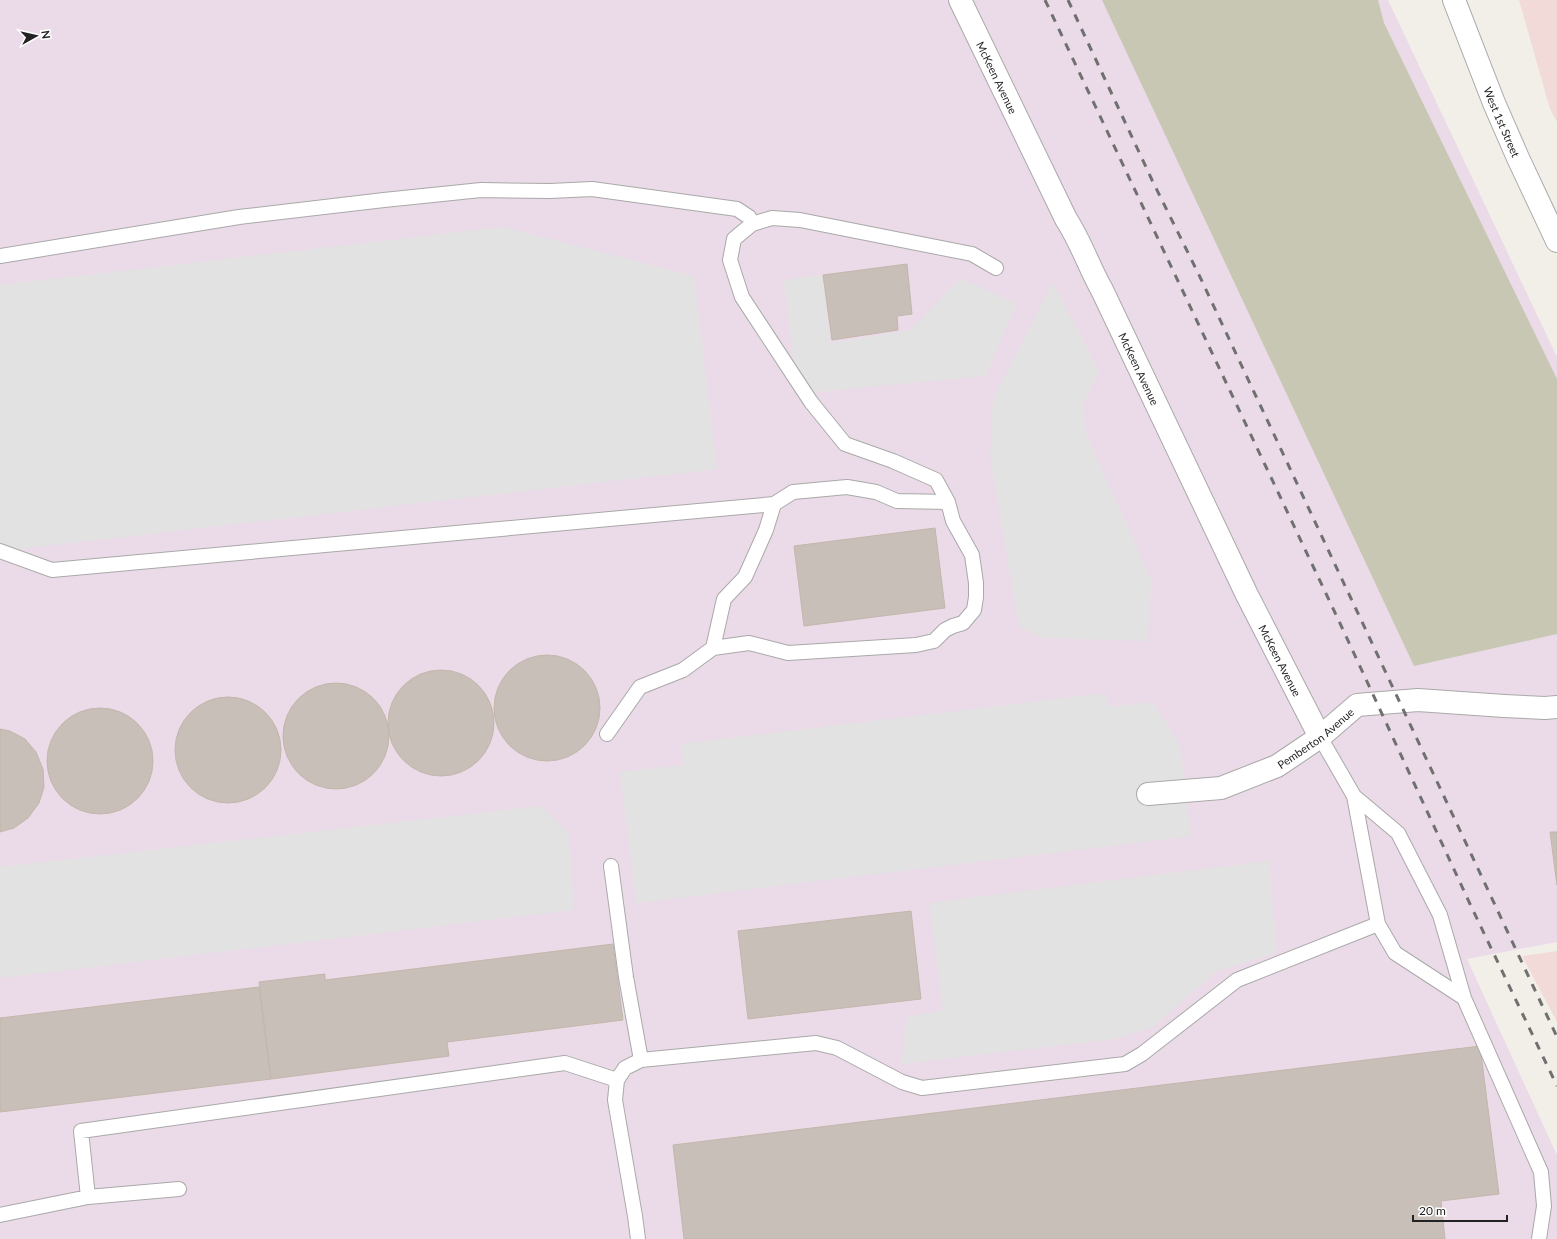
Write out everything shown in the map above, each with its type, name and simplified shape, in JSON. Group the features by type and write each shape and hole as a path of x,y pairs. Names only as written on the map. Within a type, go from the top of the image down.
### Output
{"street":[{"name":"McKeen Avenue","path":"960,0 1066,219 1075,233 1092,274 1102,290 1247,595 1320,737"},
{"name":"West 1st Street","path":"1454,0 1494,103 1557,241"},
{"name":"Pemberton Avenue","path":"1148,794 1221,788 1277,766 1320,737 1357,705 1376,702 1418,700 1545,708 1557,706"}],"lane":[{"path":"0,256 239,217 481,190 550,191 592,189 737,209 749,217 752,224"},
{"path":"607,734 640,687 683,670 713,648 749,644 788,653 916,644 934,641 946,630 963,623 968,619 974,610 976,597 972,555 953,521 948,502 936,480 893,461 845,444 811,402 742,297 730,260 734,239 752,224 772,218 800,220 972,254 996,268"},
{"path":"0,551 52,570 774,504 793,492 847,487 876,492 897,501 948,502"},
{"path":"713,648 724,599 745,577 766,530 774,504"},
{"path":"1320,737 1354,796 1378,924 1395,953 1464,998"},
{"path":"1354,796 1398,833 1440,915 1464,998 1541,1172 1544,1206 1539,1239"},
{"path":"612,866 626,977 641,1060"},
{"path":"638,1239 615,1100 617,1080 624,1068 641,1060 816,1042 837,1048 902,1082 922,1088 1125,1064 1142,1054 1237,980 1378,924"},
{"path":"88,1198 81,1131 565,1063 617,1080"},
{"path":"0,1215 88,1198 179,1189"}],"shaded area":[{"path":"0,0 1388,0 1557,357 1557,942 1467,959 1557,1155 1557,1239 0,1239"},
{"path":"1102,0 1378,0 1384,23 1557,379 1557,634 1414,666"},
{"path":"1519,0 1557,0 1557,122 1550,109"},
{"path":"503,227 694,276 717,469 0,551 0,285"},
{"path":"823,275 830,343 911,330 960,278 1017,304 985,376 797,395 784,280"},
{"path":"1053,283 1099,372 1084,401 1085,432 1151,579 1148,641 1041,638 1019,626 990,457 993,398"},
{"path":"1106,693 1109,707 1153,702 1180,745 1191,836 636,903 620,772 683,765 681,744"},
{"path":"542,806 569,833 574,910 0,978 0,867"},
{"path":"1269,861 1277,953 1216,971 1155,1026 1115,1039 901,1064 907,1017 943,1010 929,903"},
{"path":"1557,951 1557,1022 1522,956"}],"building":[{"path":"907,264 912,314 897,316 898,330 832,340 823,275"},
{"path":"935,528 945,608 804,626 794,546"},
{"path":"547,655 567,659 584,671 596,688 600,708 596,728 584,745 567,757 547,761 527,757 510,745 498,728 494,708 498,688 510,671 527,659"},
{"path":"441,670 461,674 478,686 490,703 494,723 490,743 478,760 461,772 441,776 421,772 404,760 392,743 388,723 392,703 404,686 421,674"},
{"path":"336,683 356,687 373,699 385,716 389,736 385,756 373,773 356,785 336,789 316,785 299,773 287,756 283,736 287,716 299,699 316,687"},
{"path":"228,697 248,701 265,713 277,730 281,750 277,770 265,787 248,799 228,803 208,799 191,787 179,770 175,750 179,730 191,713 208,701"},
{"path":"100,708 120,712 137,724 149,741 153,761 149,781 137,798 120,810 100,814 80,810 63,798 51,781 47,761 51,741 63,724 80,712"},
{"path":"0,729 10,731 25,739 36,752 43,769 44,787 39,803 28,818 14,828 0,832"},
{"path":"1550,832 1557,832 1557,885"},
{"path":"911,911 921,999 748,1019 738,931"},
{"path":"613,944 623,1020 447,1042 449,1056 271,1079 259,982 325,974 325,980"},
{"path":"259,987 271,1079 0,1112 0,1018"},
{"path":"1480,1046 1499,1194 1441,1201 1445,1239 684,1239 673,1145"}],"railway":[{"path":"1045,0 1557,1086"},
{"path":"1068,0 1152,180 1200,277 1557,1037"}]}
